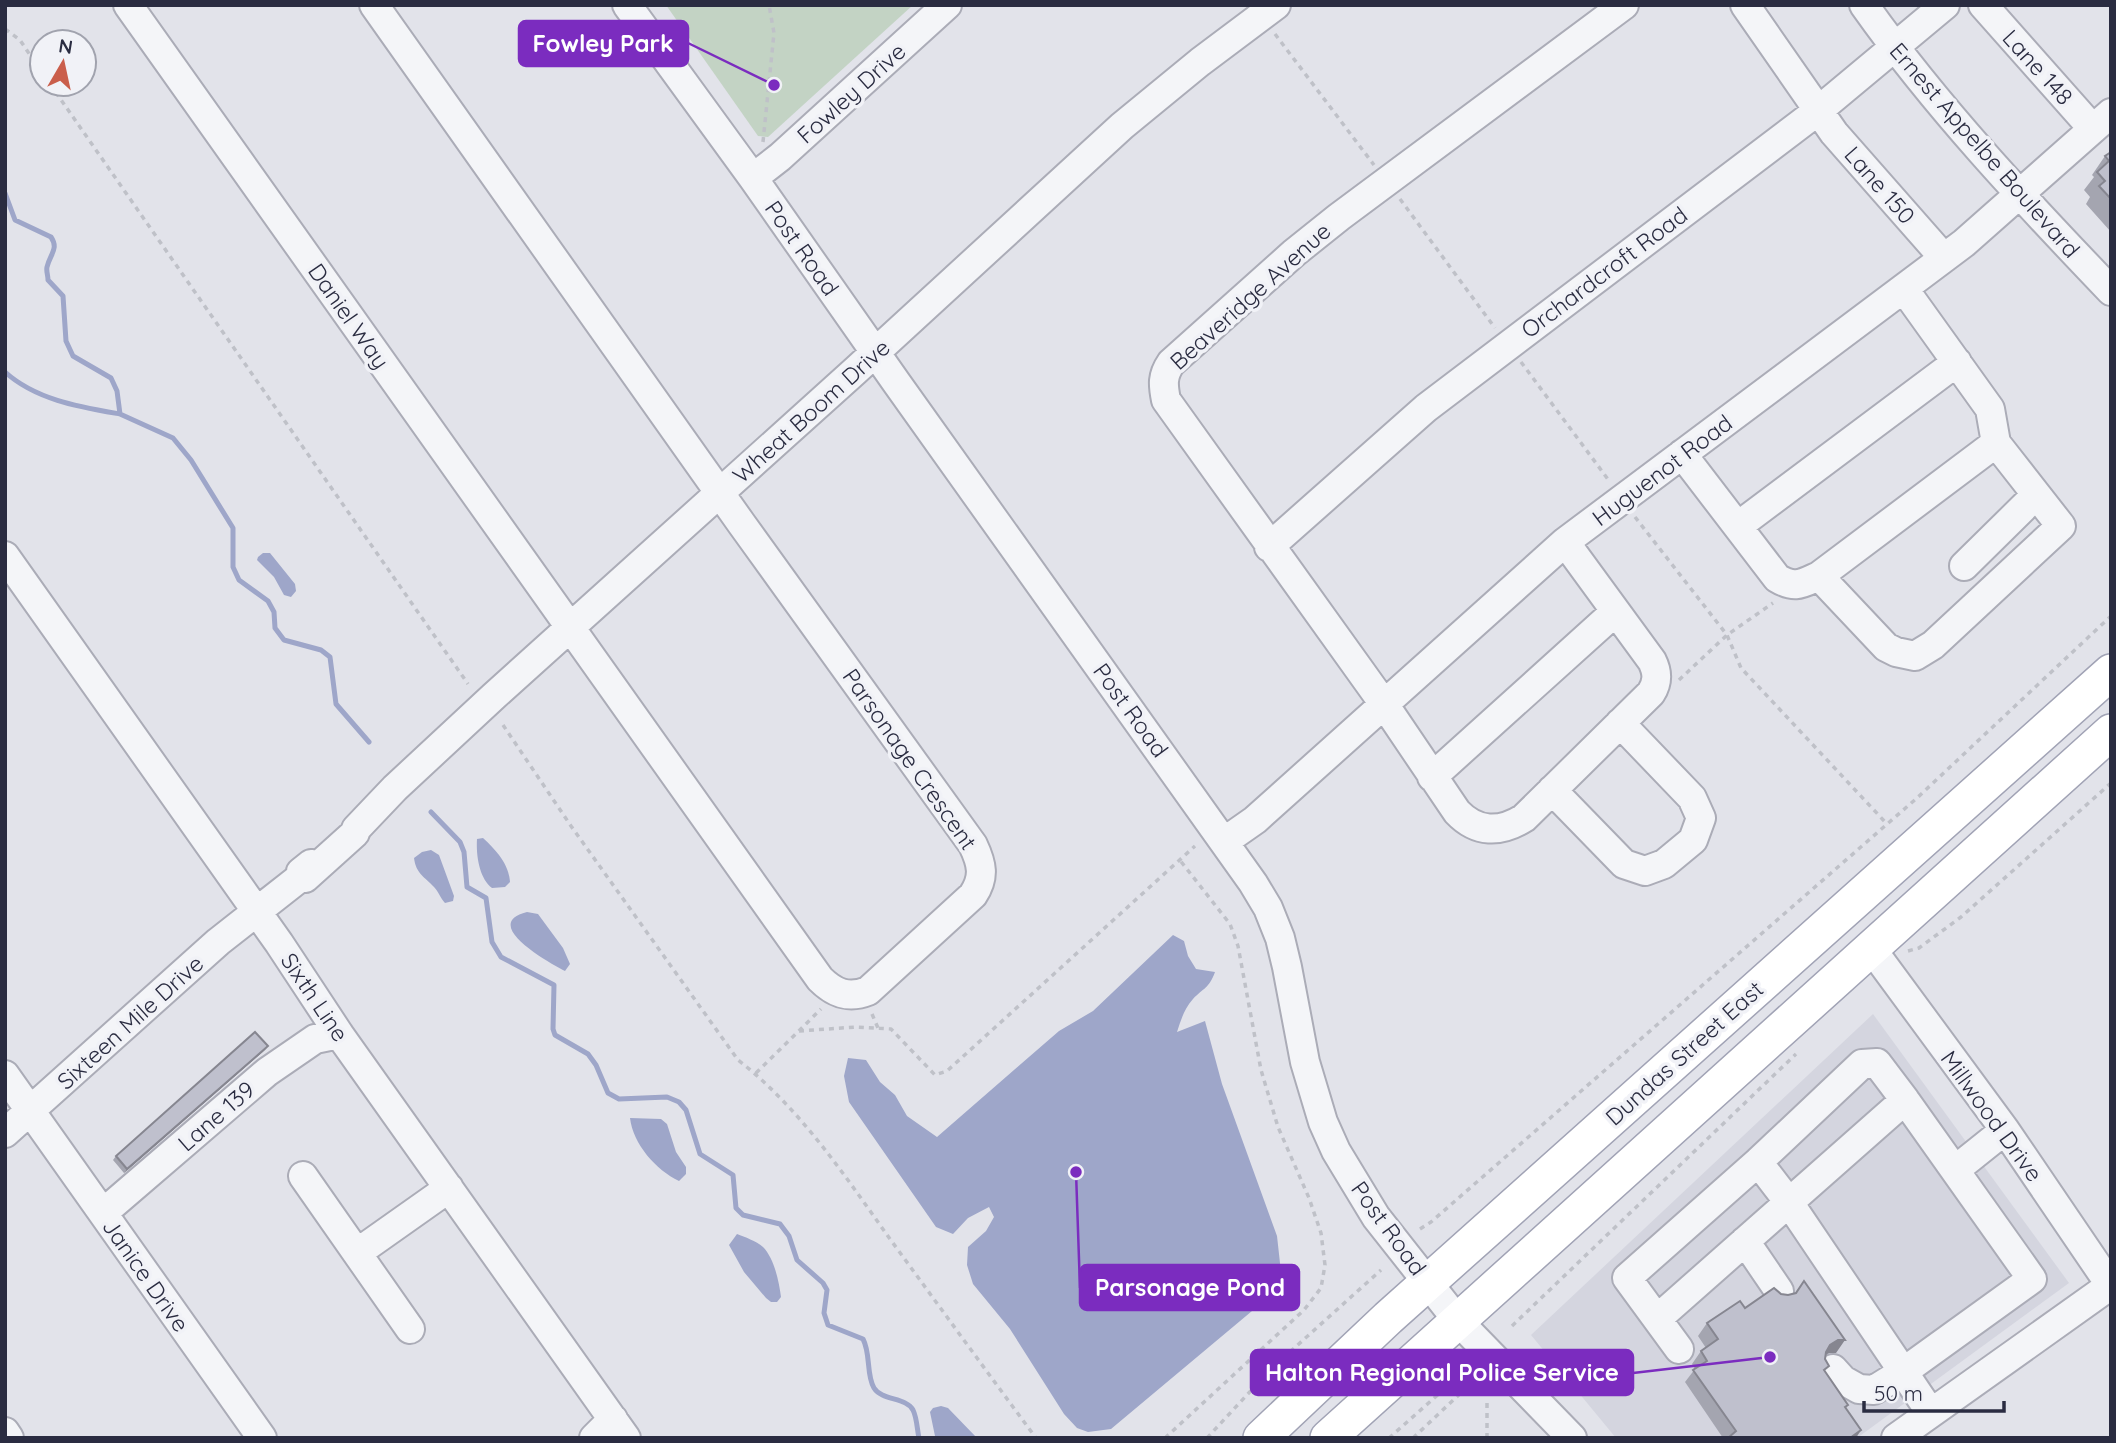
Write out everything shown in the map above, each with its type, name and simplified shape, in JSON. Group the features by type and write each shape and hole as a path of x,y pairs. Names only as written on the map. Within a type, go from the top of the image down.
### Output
{"main road":[{"name":"Dundas Street East","path":"1261,1438 1429,1282 2111,672"},
{"name":"Dundas Street East","path":"1328,1438 2111,732"}],"street":[{"name":"Daniel Way","path":"128,5 569,627"},
{"path":"374,5 720,493"},
{"name":"Post Road","path":"628,5 1225,841 1262,897 1280,938 1314,1096 1336,1151 1376,1217 1458,1321 1572,1438"},
{"name":"Fowley Drive","path":"753,178 780,157 947,5"},
{"name":"Beaveridge Avenue","path":"1615,612 1652,661 1657,677 1651,693 1517,823 1499,829 1480,828 1464,818 1432,777 1384,704 1166,400 1163,385 1164,373 1171,363 1294,253 1624,5"},
{"name":"Lane 150","path":"1745,5 1834,133 1944,258"},
{"name":"Ernest Appelbe Boulevard","path":"1864,5 1894,48 2019,195 2111,291"},
{"name":"Orchardcroft Road","path":"1269,547 1426,408 1819,110 1945,5"},
{"name":"Lane 148","path":"1983,5 2102,121"},
{"name":"Wheat Boom Drive","path":"257,912 302,876 301,872 352,828 356,829 395,788 569,627 876,353 1122,126 1200,62 1273,16"},
{"name":"Huguenot Road","path":"1225,841 1255,820 1565,542 1944,258 2102,121"},
{"path":"1809,580 1886,647 1915,656 1933,645 2061,526 1996,443 1990,409 1904,289"},
{"path":"1738,526 1957,362"},
{"path":"1682,454 1777,578 1787,584 1809,580 1996,443"},
{"name":"Parsonage Crescent","path":"569,627 820,979 837,993 848,995 859,995 876,986 973,895 979,886 983,868 973,845 720,493"},
{"path":"1965,566 2036,495"},
{"path":"1432,777 1615,612 1565,542"},
{"name":"Sixth Line","path":"5,556 449,1188 611,1431"},
{"path":"1552,790 1624,864 1645,871 1664,864 1693,840 1700,818 1692,798 1620,723"},
{"name":"Sixteen Mile Drive","path":"5,1133 209,951 257,912"},
{"name":"Millwood Drive","path":"1871,948 2005,1130 2111,1285"},
{"name":"Lane 139","path":"103,1213 267,1072 315,1039 339,1034"},
{"path":"1679,1349 1628,1278 1758,1162 1862,1064 1877,1063 2032,1279 1874,1390 1859,1389 1843,1380 1833,1369"},
{"name":"Janice Drive","path":"5,1074 262,1438"},
{"path":"1657,1319 1905,1100"},
{"path":"1955,1170 2005,1130"},
{"path":"1758,1162 1788,1201 1931,1413"},
{"path":"303,1176 410,1329"},
{"path":"357,1253 449,1188"},
{"path":"1745,1241 1779,1292"},
{"path":"1896,1438 2111,1285"},
{"path":"5,1432 9,1438"}],"path":[{"path":"763,143 774,33 769,5"},
{"path":"1273,16 1374,166"},
{"path":"5,29 20,40 28,52"},
{"path":"60,98 468,684"},
{"path":"1399,199 1502,338"},
{"path":"1515,355 1616,491"},
{"path":"1635,516 1727,635 1741,668 1887,824"},
{"path":"1675,685 1727,635 1809,580"},
{"path":"1420,1229 1917,798 2111,616"},
{"path":"503,725 571,827 738,1060 756,1073 842,1172 1036,1438"},
{"path":"1906,952 1919,948 1961,917 2111,783"},
{"path":"799,1031 856,1027 891,1029 935,1075 947,1071 1195,846"},
{"path":"1165,1438 1304,1310 1321,1288 1325,1265 1317,1221 1278,1127 1261,1070 1238,946 1230,924 1179,859"},
{"path":"756,1073 821,1009"},
{"path":"871,1012 878,1028"},
{"path":"1512,1326 1770,1081 1804,1045"},
{"path":"1207,1438 1271,1369 1381,1270"},
{"path":"1389,1438 1467,1369"},
{"path":"1413,1438 1465,1389 1472,1386"},
{"path":"1487,1400 1487,1438"}],"shaded area":[{"path":"1873,1014 2069,1283 1857,1438 1616,1438 1531,1335"}],"green space":[{"path":"666,5 913,5 768,137 758,136"}],"water":[{"path":"263,553 270,553 295,584 296,591 291,597 284,595 274,577 257,560"},
{"path":"483,838 497,852 507,869 510,882 505,887 492,888 481,872 477,839"},
{"path":"431,850 439,855 454,896 453,901 445,903 417,868 414,858"},
{"path":"527,912 538,914 563,948 570,964 565,971 534,952 514,934 511,925 514,918"},
{"path":"1173,935 1184,941 1188,956 1196,969 1215,972 1208,985 1187,1007 1177,1032 1205,1021 1222,1084 1277,1236 1281,1272 1252,1311 1111,1429 1088,1432 1077,1428 1064,1414 1010,1329 973,1284 967,1265 968,1247 986,1231 994,1217 989,1207 968,1218 953,1234 936,1227 849,1102 844,1076 848,1058 866,1060 880,1082 895,1095 907,1116 937,1137 1059,1031 1093,1011"},
{"path":"630,1118 661,1119 667,1124 676,1152 686,1167 686,1174 679,1181 662,1170 647,1155 636,1137"},
{"path":"737,1234 760,1245 770,1257 781,1297 777,1302 766,1298 744,1272 729,1245"},
{"path":"941,1406 948,1408 977,1438 935,1436 930,1412"}],"building":[{"path":"2111,152 2111,199 2099,186 2105,181 2097,172 2109,161 2105,156"},
{"path":"255,1032 268,1046 127,1169 116,1156"},
{"path":"1804,1281 1845,1340 1838,1340 1830,1345 1825,1359 1829,1366 1824,1370 1861,1430 1850,1438 1728,1438 1736,1431 1693,1370 1707,1361 1701,1351 1718,1339 1707,1323 1740,1301 1745,1308 1774,1288 1781,1294 1796,1293"}],"waterway":[{"path":"5,193 15,220 51,237 53,241 54,248 47,269 48,280 63,296 66,341 73,356 111,378 117,391 120,414 173,438 191,460 233,528 233,567 239,580 268,601 274,612 275,628 284,640 321,650 330,657 336,704 369,742"},
{"path":"5,372 17,382 44,396 120,414"},
{"path":"431,812 460,842 464,852 467,887 486,898 492,942 501,957 554,985 555,1035 588,1054 608,1093 619,1099 667,1097 679,1102 686,1110 700,1154 733,1175 736,1208 743,1215 780,1224 789,1236 797,1260 823,1283 827,1290 824,1313 828,1325 863,1339 874,1388 882,1395 910,1406 915,1416 919,1438"}],"place":[{"name":"Fowley Park","path":"774,85"},
{"name":"Parsonage Pond","path":"1076,1172"},
{"name":"Halton Regional Police Service","path":"1770,1357"}]}
